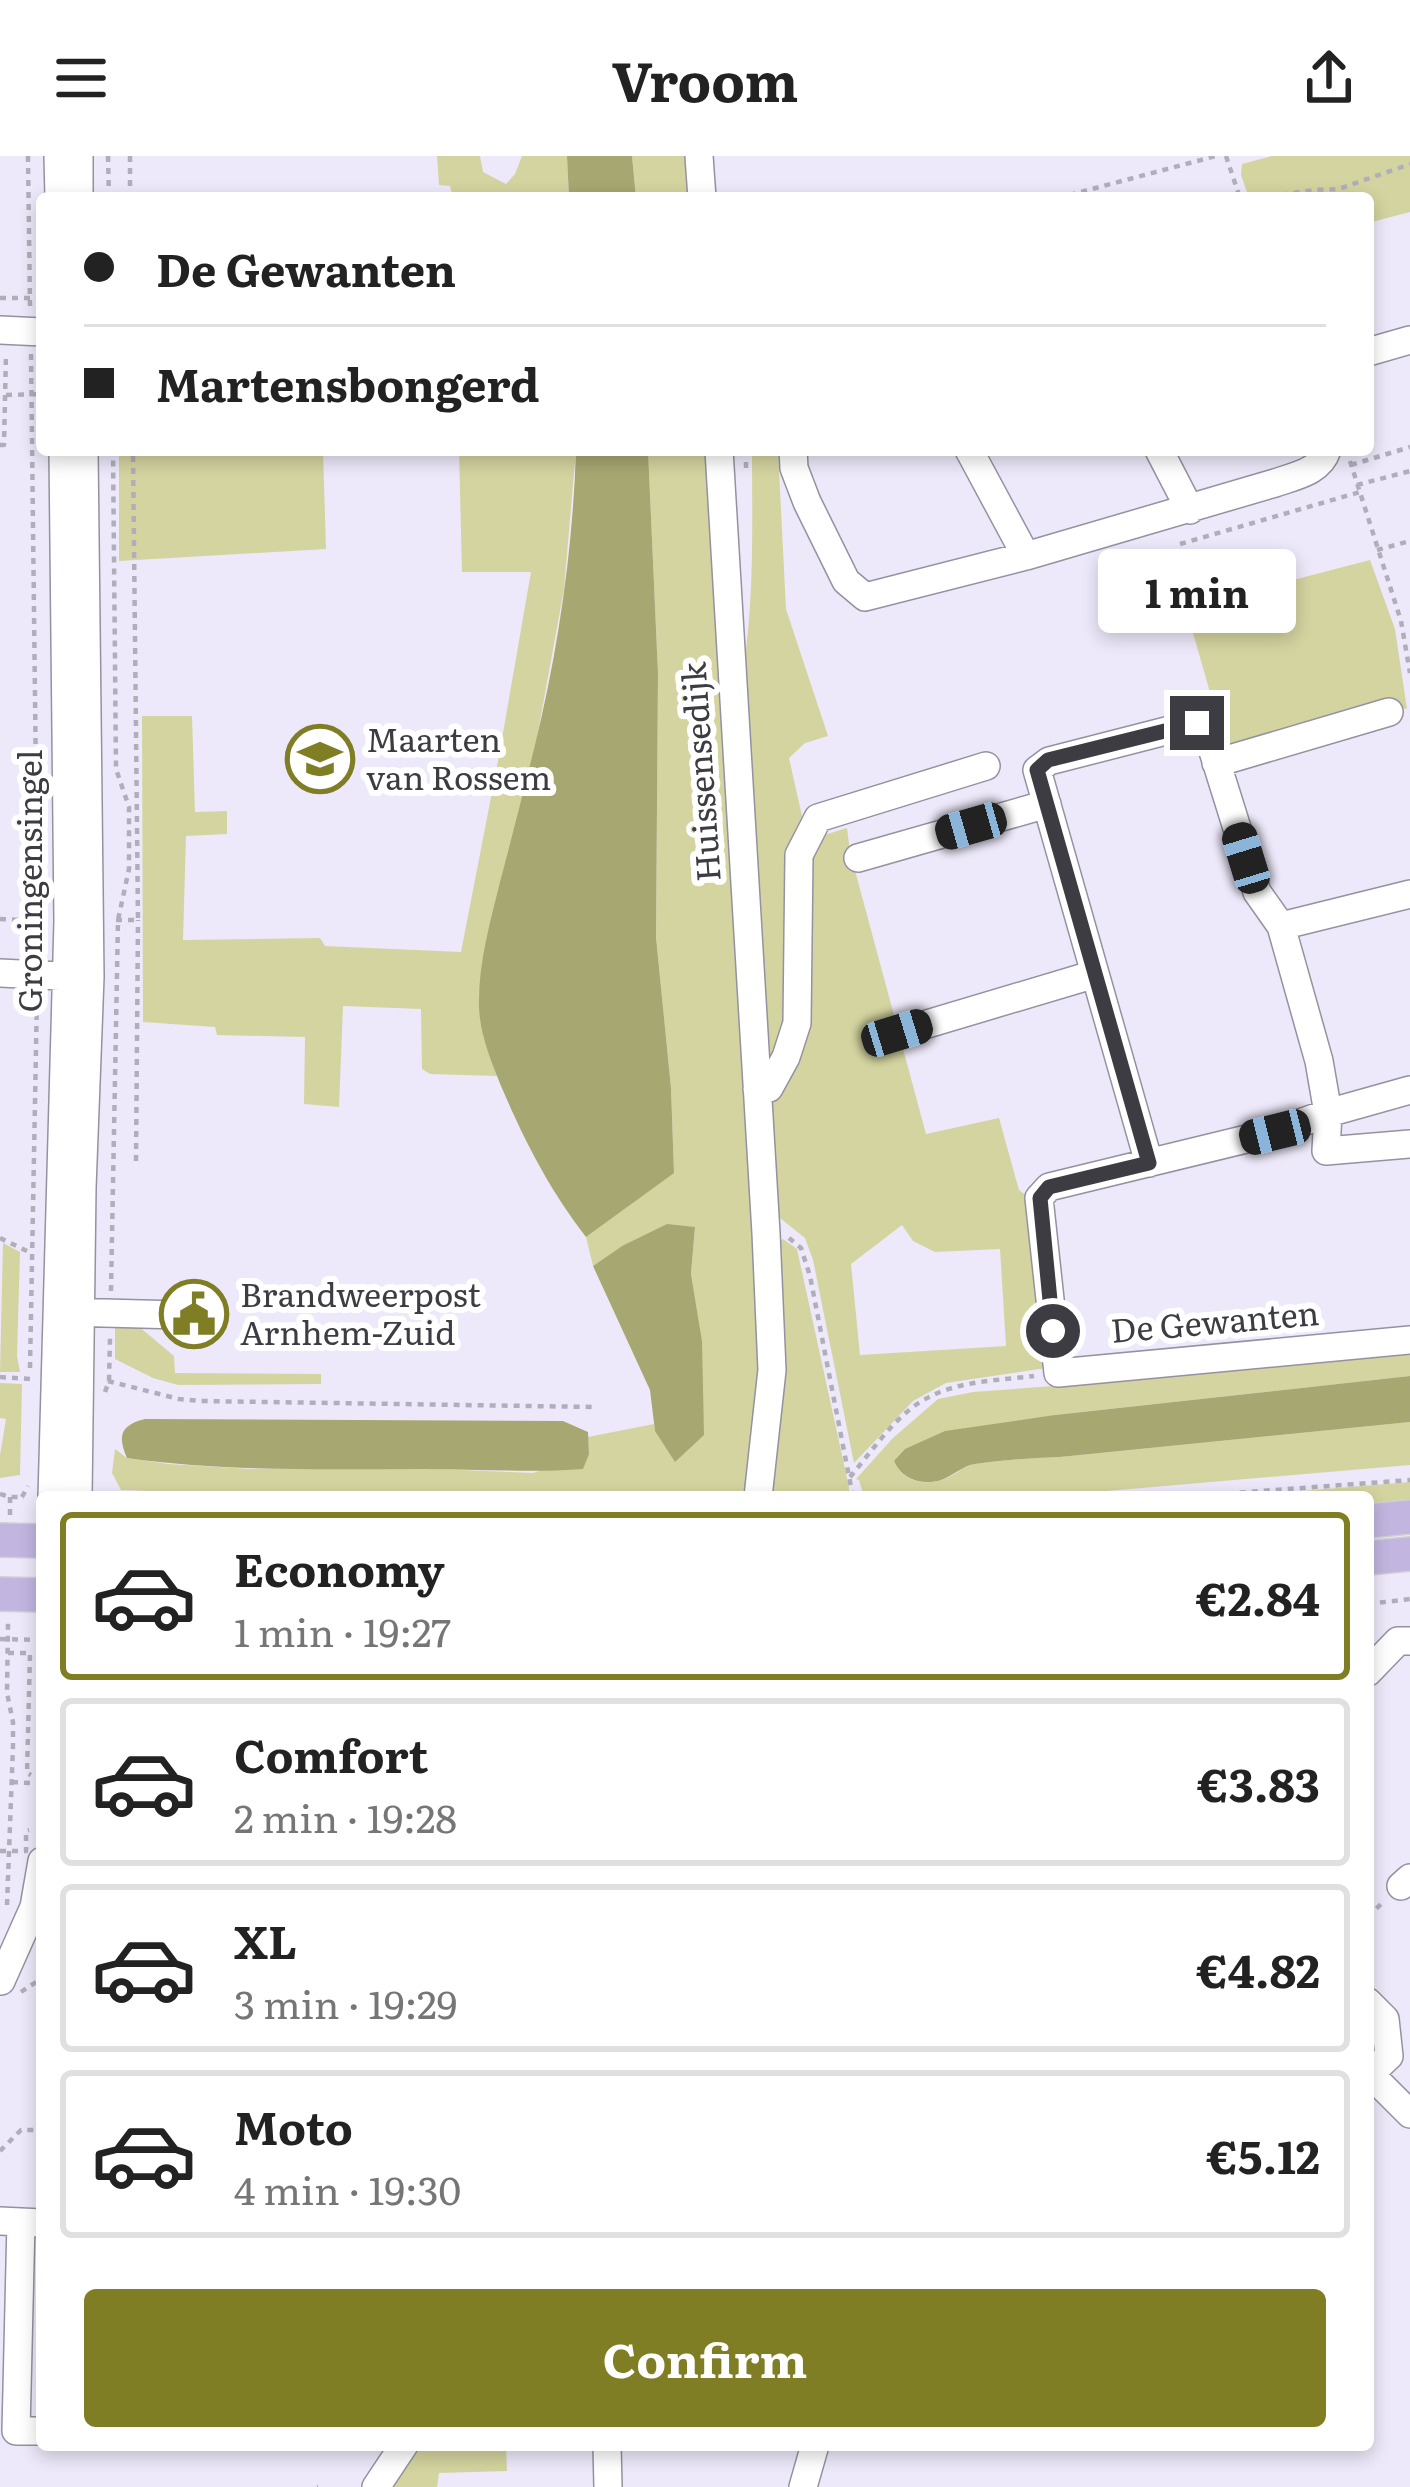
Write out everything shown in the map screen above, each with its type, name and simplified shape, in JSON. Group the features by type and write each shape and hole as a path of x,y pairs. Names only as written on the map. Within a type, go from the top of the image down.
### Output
{"main road":[{"path":"1374,1520 1410,1517"},
{"path":"0,1540 36,1541"},
{"path":"1374,1557 1410,1554"},
{"path":"0,1594 36,1595"}],"street":[{"path":"58,156 58,192"},
{"path":"79,156 79,192"},
{"path":"699,156 702,192"},
{"path":"1374,350 1410,340"},
{"name":"Groningensingel","path":"39,1491 69,1312 82,1188 63,456"},
{"name":"Groningensingel","path":"79,977 84,456"},
{"name":"Huissensedijk","path":"719,456 772,1370 759,1491"},
{"path":"793,456 807,502 846,581 865,597"},
{"path":"972,456 1026,556"},
{"path":"1162,456 1190,510"},
{"path":"825,595 865,597 1026,556 1190,510 1339,457"},
{"path":"1216,763 1389,712"},
{"path":"1149,1163 1037,770 1048,760 1197,723 1206,729 1257,892 1281,926 1319,1061 1328,1114 1326,1151 1410,1144"},
{"path":"757,1089 769,1088 797,1023 799,855 818,818 986,766"},
{"path":"858,858 1047,804"},
{"path":"1281,926 1410,894"},
{"path":"0,973 79,977"},
{"path":"897,1033 1095,974"},
{"path":"1058,1373 1040,1198 1049,1187 1275,1132 1410,1090"},
{"path":"69,1312 180,1316"},
{"name":"Groningensingel","path":"69,1312 78,1491"},
{"name":"De Gewanten","path":"1058,1373 1410,1340"},
{"path":"1374,1666 1398,1641 1410,1641"},
{"path":"1,1982 36,1896"},
{"path":"1,1982 36,1948"},
{"path":"1374,2008 1385,2019 1389,2056 1374,2070"},
{"path":"1374,2080 1410,2114"},
{"path":"21,2222 16,2431 36,2432"},
{"path":"376,2487 400,2451"},
{"path":"608,2451 608,2487"},
{"path":"802,2487 813,2451"}],"path":[{"name":"Groningensingel","path":"28,156 30,298 20,331 32,394 39,921 32,1378"},
{"path":"108,156 109,192"},
{"path":"130,156 130,192"},
{"path":"1081,192 1216,156"},
{"path":"1226,156 1238,192"},
{"path":"1300,192 1340,189 1410,164"},
{"path":"0,298 30,298"},
{"path":"0,445 4,445 5,395 20,331"},
{"path":"5,395 36,394"},
{"path":"1374,452 1410,447"},
{"path":"113,456 116,769 129,806 130,869 118,920 109,1381 200,1401 595,1407"},
{"path":"133,456 136,1161"},
{"path":"1339,457 1358,488 1401,621 1410,673"},
{"path":"1180,544 1410,471"},
{"path":"1377,550 1410,541"},
{"path":"0,920 39,921"},
{"path":"118,920 138,920"},
{"path":"766,1233 790,1238 805,1259 852,1491"},
{"path":"0,1238 31,1253"},
{"path":"850,1477 904,1414 930,1396 961,1386 1058,1373"},
{"path":"1299,1491 1410,1480"},
{"path":"0,1494 22,1497 36,1493"},
{"path":"22,1497 36,1493"},
{"path":"1374,1603 1410,1599"},
{"path":"6,1922 13,1722 4,1639 36,1640"},
{"path":"8,1653 30,1653 30,1779 12,1782"},
{"path":"0,1851 26,1851 29,1830"},
{"path":"0,2151 21,2130 36,2130"}],"shaded area":[{"path":"437,156 480,156 483,172 506,184 522,156 567,156 569,192 452,192 450,186 439,185"},
{"path":"567,156 632,156 635,192 569,192"},
{"path":"632,156 693,156 696,192 635,192"},
{"path":"1272,156 1410,156 1410,212 1374,221 1374,192 1247,192 1242,164"},
{"path":"119,456 323,456 326,549 119,561"},
{"path":"459,456 575,456 564,589 483,1035 497,1076 430,1074 422,1069 421,1009 343,1006 339,1107 304,1104 305,1037 217,1035 215,1027 143,1022 142,716 192,716 195,812 227,811 227,834 186,836 183,940 320,938 325,946 461,952 531,572 462,572"},
{"path":"576,456 648,456 658,673 656,937 674,1173 586,1237 549,1183 519,1126 490,1057 479,1007 485,944 550,675 572,525"},
{"path":"648,456 712,456 764,1316 753,1491 121,1490 112,1473 115,1449 127,1458 251,1469 533,1473 589,1454 588,1437 654,1424 655,1431 702,1342 691,1274 695,1228 622,1246 593,1266 586,1237 674,1172 656,937 658,673"},
{"path":"752,456 778,456 786,609 828,736 805,743 789,758 802,816 791,839 790,1017 769,1067 740,688 752,539"},
{"path":"1370,560 1395,629 1407,709 1226,749 1186,608"},
{"path":"847,828 926,1134 999,1118 1019,1190 1031,1199 1046,1368 946,1383 913,1401 854,1463 813,1260 805,1238 771,1211 766,1111 781,1091 806,863 821,836","holes":["902,1225 913,1241 935,1252 1000,1249 1006,1346 860,1355 851,1264"]},
{"path":"667,1224 695,1227 691,1274 702,1341 704,1435 675,1462 655,1431 650,1390 593,1266"},
{"path":"783,1239 797,1249 849,1491 770,1491 773,1245"},
{"path":"3,1243 20,1252 20,1372 0,1372"},
{"path":"115,1313 124,1314 174,1356 175,1373 321,1374 321,1384 178,1385 153,1378 115,1359"},
{"path":"1410,1351 1410,1376 1055,1415 894,1461 907,1477 927,1482 986,1463 1410,1422 1410,1465 1107,1491 862,1491 856,1479 938,1399 973,1392"},
{"path":"1410,1376 1410,1422 970,1465 934,1482 907,1477 894,1461 905,1449 945,1431"},
{"path":"0,1383 22,1384 20,1475 0,1478 6,1419 0,1418"},
{"path":"145,1419 563,1421 588,1432 589,1454 583,1469 543,1471 238,1468 127,1458 123,1432"},
{"path":"1410,1482 1410,1501 1374,1504 1374,1491 1303,1491"},
{"path":"409,2451 506,2451 507,2471 439,2473 437,2487 385,2487"}],"place":[{"name":"Maarten van Rossem","path":"320,759"},
{"name":"Brandweerpost Arnhem-Zuid","path":"194,1314"}],"route":[{"path":"1053,1331 1040,1198 1049,1187 1149,1163 1037,770 1048,760 1197,723"}]}
